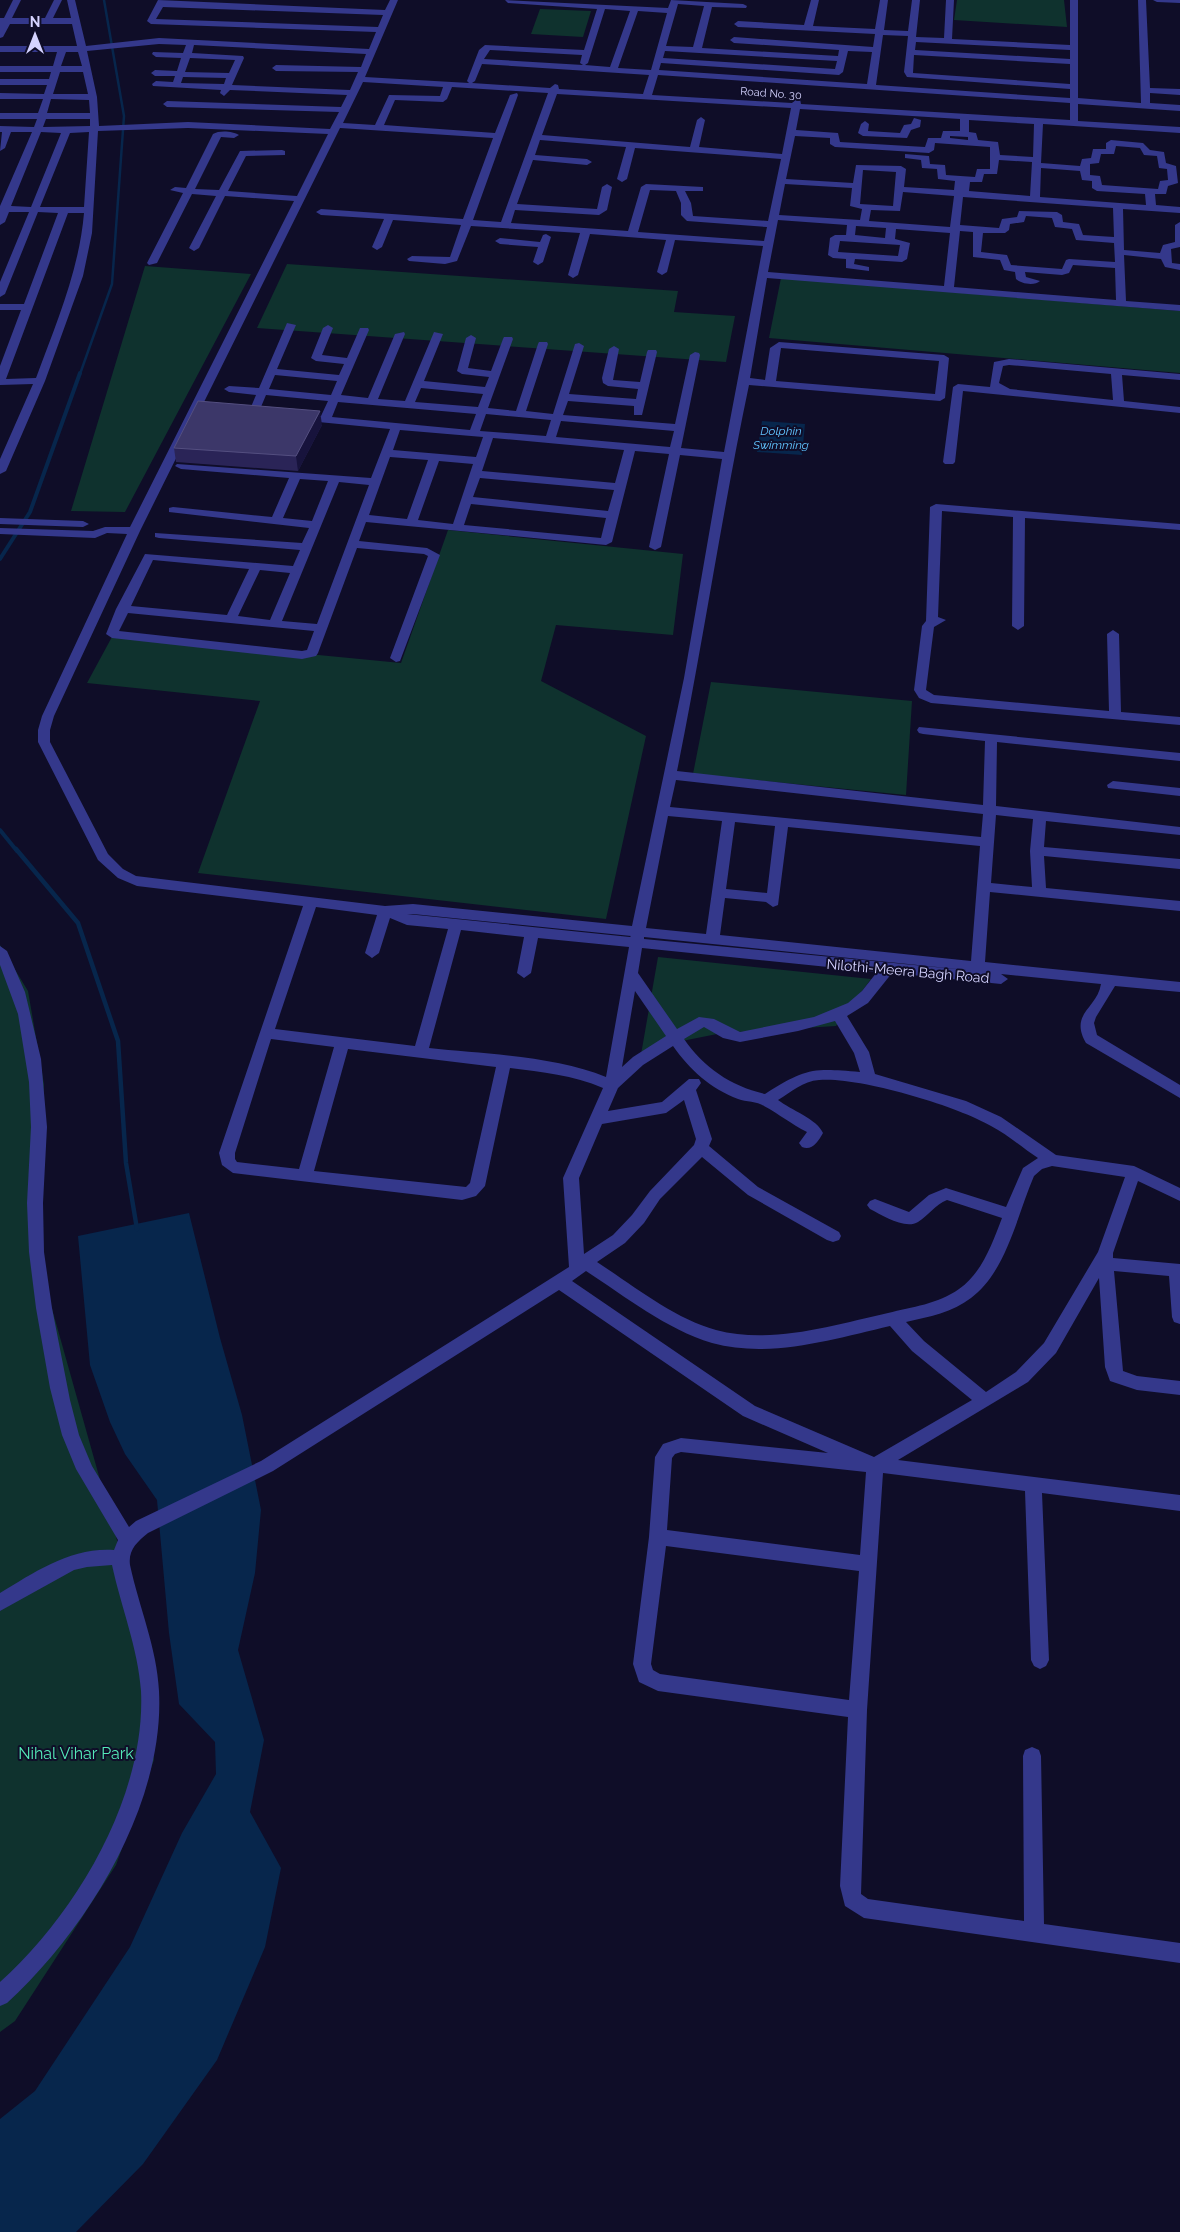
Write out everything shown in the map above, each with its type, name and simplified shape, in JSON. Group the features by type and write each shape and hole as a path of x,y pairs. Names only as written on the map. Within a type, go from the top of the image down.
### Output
{"street":[{"path":"0,36 3,21 17,0"},
{"path":"48,21 58,0"},
{"path":"0,471 40,381 78,276 87,233 95,116 85,49 75,22 71,0"},
{"path":"808,28 814,0"},
{"path":"479,61 654,73 857,104 872,87 884,0"},
{"path":"916,0 908,72 915,76 1074,87"},
{"path":"948,38 950,0"},
{"path":"1074,0 1074,122"},
{"path":"1142,0 1146,106"},
{"path":"1157,0 1180,1"},
{"path":"508,1 672,12"},
{"path":"648,95 675,1 709,4 743,3 731,52"},
{"path":"372,52 314,38 200,24 151,21 161,2 213,3 388,14"},
{"path":"176,85 185,65 191,43 213,3"},
{"path":"697,50 709,4"},
{"path":"582,68 602,7"},
{"path":"613,70 635,9"},
{"path":"314,38 329,11"},
{"path":"324,19 388,14"},
{"path":"0,49 62,50 137,43 191,43 314,38 388,14"},
{"path":"388,14 363,74 300,199 200,410 134,531 48,716 44,730 44,742 103,857 114,870 125,878 137,882 385,911 413,908 638,938"},
{"path":"3,21 75,22"},
{"path":"738,24 879,32 1074,48"},
{"path":"734,40 876,50"},
{"path":"471,81 483,50 493,47 587,53"},
{"path":"658,60 839,72 844,47"},
{"path":"662,48 842,59"},
{"path":"0,222 2,209 38,129 62,50"},
{"path":"910,52 1074,62"},
{"path":"156,54 238,57 240,59 228,87 212,116"},
{"path":"233,76 181,74 154,68 185,65 237,66"},
{"path":"276,68 363,74"},
{"path":"0,69 87,69"},
{"name":"Road No. 30","path":"363,74 554,89"},
{"name":"Road No. 30","path":"363,74 448,85 554,89 796,104 857,104 1039,122 1074,122 1180,129"},
{"path":"0,82 52,82"},
{"path":"156,84 353,93"},
{"path":"378,128 392,97 443,99 448,85"},
{"path":"872,87 1180,108"},
{"path":"505,225 554,89"},
{"path":"1146,90 1180,92"},
{"path":"412,259 445,261 454,259 514,95"},
{"path":"0,96 93,97"},
{"path":"167,104 212,116 219,130"},
{"path":"581,1266 571,1178 612,1085 638,938 671,775 728,456 796,104"},
{"path":"0,148 4,129 67,130 163,125 212,116 345,110"},
{"path":"961,115 964,134"},
{"name":"Road No. 30","path":"961,115 1180,129"},
{"path":"0,116 95,116"},
{"path":"694,150 701,120"},
{"path":"864,124 863,133 904,136 907,126 916,127 917,120"},
{"path":"1038,212 1033,208 1037,199 1039,122"},
{"path":"817,134 818,123"},
{"path":"1124,146 1127,127"},
{"path":"219,130 378,128 498,136"},
{"path":"0,294 67,130"},
{"path":"219,130 302,139"},
{"path":"152,263 190,191 219,130"},
{"path":"790,133 835,135 834,152 875,151 929,150 931,140 996,144 994,172 980,171 979,180 941,177 942,167 925,166 926,158 894,156 875,151"},
{"path":"945,141 946,133 964,134 973,135 972,143"},
{"path":"873,167 878,134"},
{"path":"537,137 786,157"},
{"path":"1124,146 1143,146 1147,153 1161,154 1162,166 1171,166 1176,176 1173,183 1163,183 1163,192 1097,188 1097,178 1085,178 1085,161 1096,161 1096,150 1111,152 1111,143 1124,146 1140,148"},
{"path":"622,179 631,144"},
{"path":"194,248 243,153 282,153"},
{"path":"893,168 894,156"},
{"path":"530,157 588,162"},
{"path":"995,158 1085,169"},
{"path":"859,167 873,167 901,169 897,209 855,206 859,167"},
{"path":"963,178 954,229 965,254"},
{"path":"781,181 857,186"},
{"path":"632,234 644,189 649,186 700,189"},
{"path":"512,207 599,212 602,210 606,187"},
{"path":"681,188 680,193 686,203 686,215 690,219 852,223 876,227 1004,230 1005,222 1020,221 1022,212 1038,212 1056,215 1057,224 1076,226 1079,238 1119,240"},
{"path":"899,189 1180,210"},
{"path":"1112,189 1119,240 1120,304"},
{"path":"176,190 300,199"},
{"path":"1146,207 1150,191"},
{"path":"1123,195 1140,196 1146,207"},
{"path":"866,207 876,227 890,240"},
{"path":"876,227 884,208"},
{"path":"2,209 88,210"},
{"path":"40,381 0,381 26,307 64,210"},
{"path":"321,212 769,244"},
{"path":"378,247 390,217"},
{"path":"850,238 852,223"},
{"path":"1180,226 1180,244 1166,247 1165,256 1168,265 1180,266"},
{"path":"538,262 549,228"},
{"path":"949,290 978,229"},
{"path":"573,275 586,231"},
{"path":"662,272 671,237"},
{"path":"836,237 850,238 904,242 902,260 832,254 836,237"},
{"path":"500,241 543,245"},
{"path":"1119,252 1165,256"},
{"path":"965,254 1004,257 1006,268 1020,269 1064,272 1068,262 1072,261 1120,265"},
{"path":"851,256 849,266 866,266 864,283"},
{"path":"1020,269 1021,280 1036,278 1034,297"},
{"path":"763,275 797,273 864,283 1180,308"},
{"path":"0,307 26,307"},
{"path":"252,414 291,325"},
{"path":"328,328 316,358 350,362"},
{"path":"324,420 364,330"},
{"path":"372,401 400,334"},
{"path":"409,404 438,334"},
{"path":"471,338 462,371 496,374"},
{"path":"474,433 508,339"},
{"path":"520,414 543,344"},
{"path":"744,381 770,384 940,398 944,358 779,345 775,348 770,384"},
{"path":"550,440 579,346"},
{"path":"614,349 607,378 608,383 644,386"},
{"path":"635,424 652,352"},
{"path":"655,547 695,355"},
{"path":"1001,390 995,387 994,383 997,366 1004,362 1180,377"},
{"path":"271,372 342,378"},
{"path":"1116,372 1120,404"},
{"path":"417,384 489,391"},
{"path":"949,462 958,387 1180,410"},
{"path":"229,389 680,428"},
{"path":"564,397 640,403"},
{"path":"289,417 728,456"},
{"path":"297,570 149,556 112,630 112,634 116,636 302,655 312,652 396,427"},
{"path":"457,527 489,435"},
{"path":"362,518 606,542 630,447"},
{"path":"386,453 480,461"},
{"path":"411,523 436,457"},
{"path":"181,466 376,482"},
{"path":"476,474 620,487"},
{"path":"276,521 296,476"},
{"path":"275,623 334,479"},
{"path":"466,500 613,515"},
{"path":"1180,527 936,507 937,620 928,626 920,690 923,695 930,699 1180,721"},
{"path":"173,510 316,525"},
{"path":"1018,626 1020,514"},
{"path":"0,521 99,525 105,530"},
{"path":"12,532 95,535 105,530 134,531"},
{"path":"159,535 306,547"},
{"path":"352,544 428,551 434,555 396,658"},
{"path":"231,619 256,566"},
{"path":"122,609 320,628"},
{"path":"1112,634 1115,715"},
{"path":"923,730 1180,757"},
{"path":"978,966 989,811 991,737"},
{"path":"671,775 989,811 1180,830"},
{"path":"1113,785 1180,792"},
{"path":"664,811 987,842"},
{"path":"1039,892 1037,851 1040,816"},
{"path":"712,940 729,817"},
{"path":"719,893 773,900 782,822"},
{"path":"1037,851 1180,864"},
{"path":"984,887 1180,906"},
{"path":"311,902 226,1154 227,1161 233,1167 462,1194 471,1192 477,1186 504,1062"},
{"path":"385,911 407,920 532,932 638,938"},
{"path":"372,953 385,911"},
{"path":"421,1052 456,925"},
{"path":"524,973 532,932"},
{"name":"Nilothi-Meera Bagh Road","path":"638,938 712,940 978,966 1180,997"},
{"name":"Nilothi-Meera Bagh Road","path":"638,938 887,969 1109,985 1180,987"},
{"path":"0,951 11,971 22,1006 36,1086 39,1128 35,1214 38,1270 47,1329 65,1416 80,1459 124,1549 145,1659 150,1706 142,1764 124,1824 114,1848 70,1917 36,1962 0,1996"},
{"path":"612,1085 638,1061 704,1021 710,1022 724,1034 740,1037 839,1014 854,1006 870,991 887,969"},
{"path":"632,975 690,1058 705,1073 741,1094 767,1100 781,1111 813,1128 815,1133 807,1143"},
{"path":"1109,985 1085,1024 1086,1031 1091,1039 1180,1092"},
{"path":"839,1014 847,1032 867,1060 868,1078"},
{"path":"266,1033 504,1062 587,1075 612,1085"},
{"path":"305,1176 343,1042"},
{"path":"596,1120 616,1114 666,1107 705,1073"},
{"path":"767,1100 800,1079 819,1074 868,1078 961,1105 996,1121 1052,1160 1134,1172 1180,1195"},
{"path":"0,1603 63,1566 84,1557 103,1555 124,1549 142,1527 267,1466 559,1281 619,1238 638,1219 655,1194 701,1148 704,1139 688,1088"},
{"path":"701,1148 753,1190 833,1236"},
{"path":"581,1266 686,1324 715,1336 746,1341 783,1340 841,1331 932,1310 954,1301 975,1286 990,1264 1028,1172 1037,1165 1052,1160"},
{"path":"875,1465 985,1401 1022,1377 1050,1348 1106,1259 1134,1172"},
{"path":"875,1205 906,1218 912,1218 934,1199 946,1194 1010,1215"},
{"path":"1106,1259 1178,1270 1180,1317"},
{"path":"1106,1259 1113,1367 1116,1376 1137,1383 1180,1388"},
{"path":"559,1281 698,1378 749,1411 875,1465"},
{"path":"893,1318 918,1346 985,1401"},
{"path":"858,1710 658,1682 646,1676 642,1664 658,1537 664,1457 669,1449 681,1445 875,1465 1180,1503"},
{"path":"875,1465 858,1710 850,1886 852,1899 864,1908 1180,1953"},
{"path":"1033,1485 1040,1660"},
{"path":"658,1537 867,1564"},
{"path":"1032,1756 1034,1932"}],"green space":[{"path":"957,0 1064,0 1067,27 954,20"},
{"path":"540,9 591,11 583,37 531,34"},
{"path":"287,264 678,291 674,312 735,316 726,362 257,328"},
{"path":"145,266 251,274 125,512 71,511"},
{"path":"781,278 1180,311 1180,373 769,338"},
{"path":"448,530 683,554 673,635 556,625 541,681 646,736 606,919 198,873 260,701 87,683 113,635 401,663"},
{"path":"711,682 912,701 906,795 693,774"},
{"name":"Nihal Vihar Park","path":"0,945 28,991 44,1084 38,1259 124,1565 154,1760 116,1865 15,2021 0,2032"},
{"path":"658,957 871,979 836,1026 722,1033 677,1042 639,1066"}],"water":[{"name":"Dolphin Swimming","path":"762,421 805,424 802,455 757,452"},
{"path":"189,1213 220,1338 242,1415 261,1510 255,1573 238,1650 264,1740 250,1812 281,1868 265,1947 217,2060 143,2164 76,2232 0,2232 0,2119 35,2091 130,1947 182,1833 216,1774 215,1742 179,1704 169,1633 157,1500 125,1454 110,1422 90,1365 78,1236"}],"building":[{"path":"198,401 320,411 296,456 174,448"}],"waterway":[{"path":"80,374 112,284 124,116 104,0"},
{"path":"0,559 30,512 80,373"},
{"path":"0,830 17,851"},
{"path":"16,849 78,923 118,1041 126,1163 137,1229"}]}
